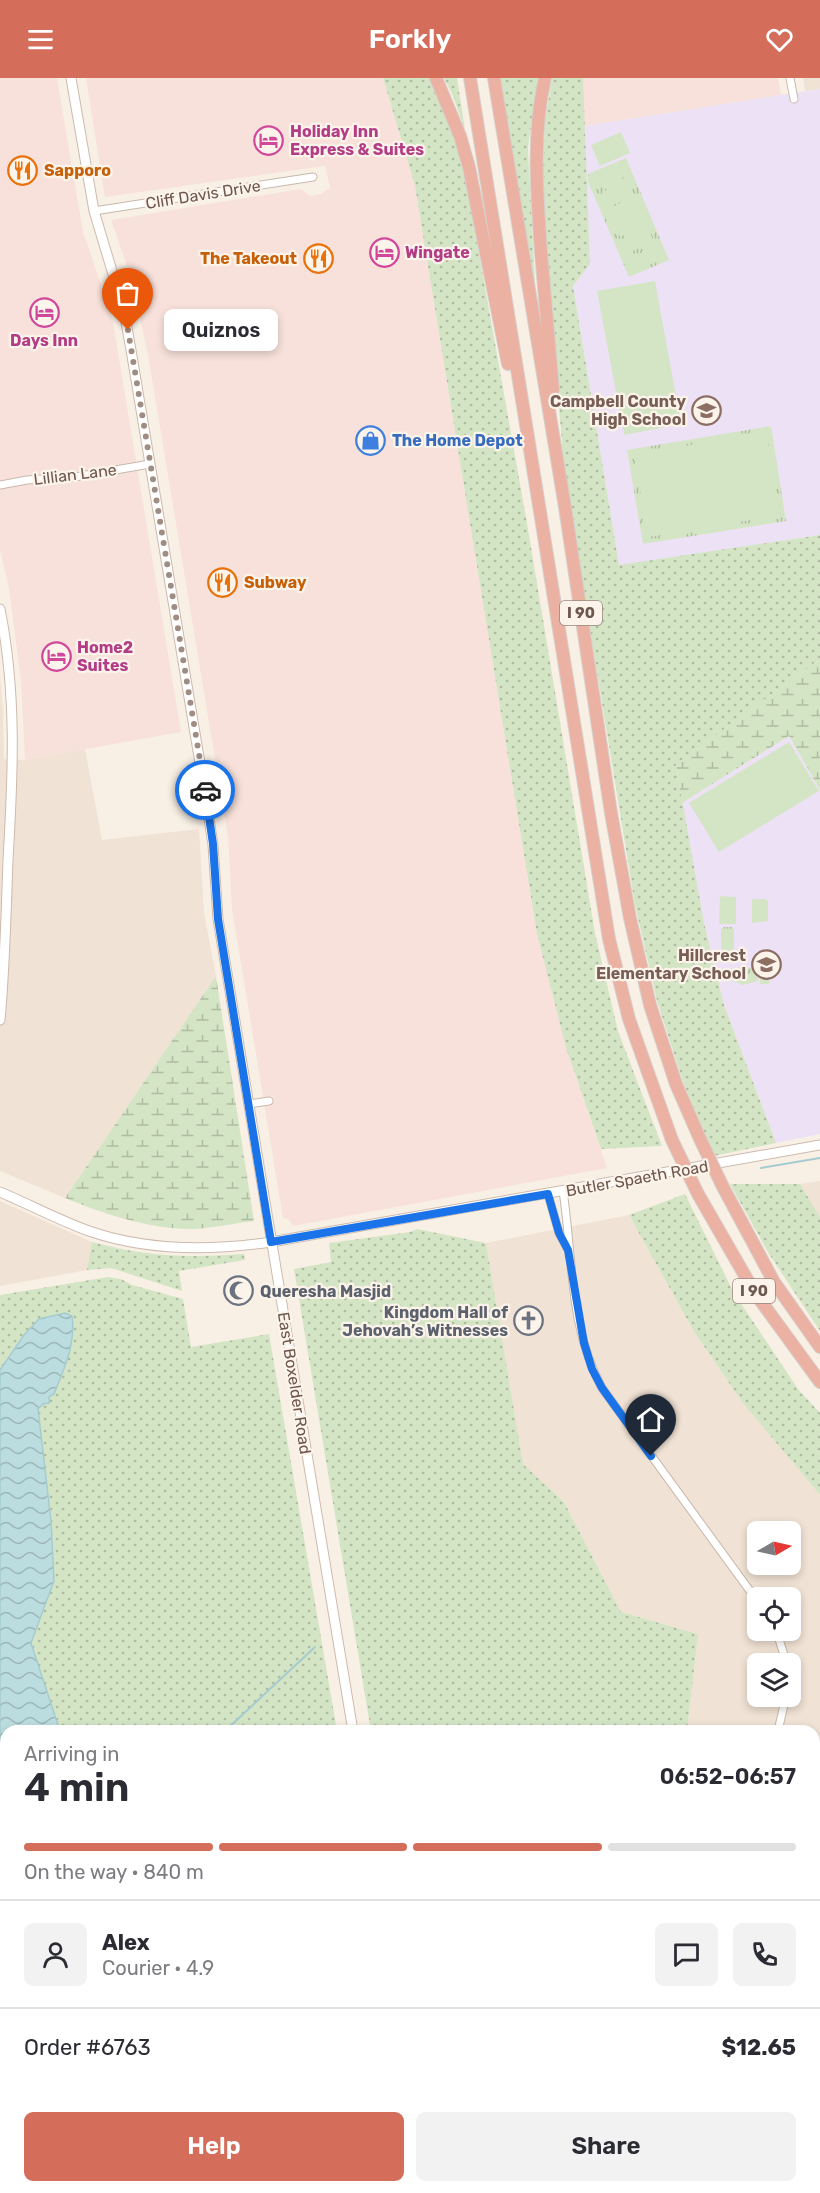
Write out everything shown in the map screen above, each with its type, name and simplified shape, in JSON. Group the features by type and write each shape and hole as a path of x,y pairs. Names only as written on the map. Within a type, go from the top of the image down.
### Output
{"highway":[{"name":"I 90","path":"436,78 460,136 469,167 551,580"},
{"name":"I 90","path":"470,78 609,939 630,1019 672,1140 698,1194 755,1293 820,1382"},
{"name":"I 90","path":"494,78 565,507 611,813 630,918 650,1005 676,1084 723,1187 774,1282 820,1347"},
{"name":"I 90","path":"545,78 539,124 538,210 553,396 565,507"}],"main road":[{"name":"East Boxelder Road","path":"71,78 94,211 124,311 207,805 213,844 218,919 352,1725"},
{"path":"0,609 11,681 14,731 0,1020"},
{"name":"Butler Spaeth Road","path":"0,1192 88,1230 124,1241 190,1248 271,1242 820,1145"}],"street":[{"path":"790,78 794,99"},
{"name":"Cliff Davis Drive","path":"94,211 313,177"},
{"name":"Lillian Lane","path":"0,485 27,480 75,477 150,464"},
{"path":"249,1104 269,1101"},
{"path":"563,1191 569,1230 568,1250 584,1343 592,1369 609,1397 747,1587"},
{"path":"548,1194 559,1233 568,1250"},
{"path":"779,1725 783,1707"}],"shaded area":[{"path":"0,78 57,78 83,232 112,316 181,732 25,760 21,681 9,588 0,550"},
{"path":"86,78 383,78 415,186 537,934 566,1048 607,1168 293,1226 288,1219 283,1218 232,909 228,837 148,355 131,277 111,220 301,189 310,196 321,194 330,188 325,166 105,197"},
{"path":"583,78 778,78 781,95 584,126"},
{"path":"803,78 820,78 820,89 805,91"},
{"name":"Campbell County High School","path":"820,89 820,535 619,566 573,286 590,264 584,126"},
{"path":"0,675 4,759 25,760 85,749 102,840 199,829 204,913 216,976 65,1198 0,1171"},
{"name":"Hillcrest Elementary School","path":"789,736 820,790 820,1134 776,1143 724,1005 704,923 682,803"},
{"path":"820,1181 820,1217 800,1184"},
{"path":"0,1201 92,1242 87,1270 0,1286"},
{"path":"629,1215 693,1330 742,1402 820,1495 820,1725 688,1725 698,1634 621,1612 564,1502 523,1464 486,1243"}],"green space":[{"path":"383,78 430,78 452,131 464,169 527,523 595,933 618,1031 662,1146 601,1149 566,1048 537,934 415,186"},
{"path":"444,78 457,78 465,130 453,96"},
{"path":"500,78 538,78 528,148 536,300"},
{"path":"552,78 583,78 590,264 573,286 619,565 820,535 820,659 676,765 704,923 724,1005 776,1143 714,1156 683,1082 657,1001 635,905 564,470 542,190 545,121"},
{"path":"621,132 630,153 600,166 591,145"},
{"path":"626,158 669,260 629,277 588,182 588,174"},
{"path":"621,165 626,176 599,188 594,176"},
{"path":"628,181 633,193 607,204 602,192"},
{"path":"634,197 640,209 614,220 608,209"},
{"path":"641,214 646,226 620,237 615,225"},
{"path":"649,230 654,242 628,253 623,241"},
{"path":"655,247 661,259 634,270 629,258"},
{"path":"655,281 681,424 624,435 597,291"},
{"path":"771,426 786,521 643,544 627,450"},
{"path":"766,433 780,515 648,537 634,454"},
{"path":"820,659 820,790 789,736 682,803 676,764"},
{"path":"789,742 819,791 719,852 689,803"},
{"path":"720,896 736,897 736,924 719,924"},
{"path":"752,899 768,901 768,921 752,923"},
{"path":"732,927 734,930 734,949 731,951 724,951 721,948 721,929"},
{"path":"743,966 756,970 759,975 757,981 743,985 731,980 729,975 732,970"},
{"path":"760,968 770,969 769,984 760,984"},
{"path":"216,976 254,1221 209,1228 178,1229 145,1224 112,1215 65,1198"},
{"path":"730,1184 800,1184 820,1217 820,1331 769,1254"},
{"path":"685,1194 734,1293 798,1389 820,1413 820,1495 742,1402 693,1330 629,1215"},
{"path":"417,1229 486,1243 523,1464 564,1502 621,1612 698,1634 688,1725 370,1725 294,1269 331,1262 329,1243 410,1232"},
{"path":"92,1242 131,1251 167,1255 244,1254 245,1260 179,1271 182,1291 111,1268 87,1270"},
{"path":"108,1277 183,1299 191,1347 269,1334 336,1725 58,1725 31,1643 54,1581 51,1521 38,1409 43,1404 39,1319 24,1335 0,1370 0,1295"}],"water":[{"path":"65,1313 72,1316 73,1327 68,1356 54,1394 49,1397 49,1403 43,1404 38,1409 51,1521 54,1581 31,1643 58,1725 0,1725 0,1370 24,1335 39,1319"}],"waterway":[{"path":"761,1168 820,1158"},
{"path":"231,1725 315,1647"}],"way so far":[{"path":"128,330 205,790"}],"place":[{"name":"Holiday Inn Express & Suites","path":"269,140"},
{"name":"Sapporo","path":"23,170"},
{"name":"Wingate","path":"384,252"},
{"name":"The Takeout","path":"318,258"},
{"name":"Days Inn","path":"44,312"},
{"name":"Quiznos","path":"128,330"},
{"name":"Campbell County High School","path":"707,410"},
{"name":"The Home Depot","path":"371,440"},
{"name":"Subway","path":"223,582"},
{"name":"Home2 Suites","path":"56,656"},
{"name":"Hillcrest Elementary School","path":"767,964"},
{"name":"Queresha Masjid","path":"239,1291"},
{"name":"Kingdom Hall of Jehovah’s Witnesses","path":"529,1321"}],"route":[{"path":"205,790 213,844 218,919 271,1242 548,1194 559,1233 568,1250 584,1343 592,1369 602,1388 651,1456"}]}
